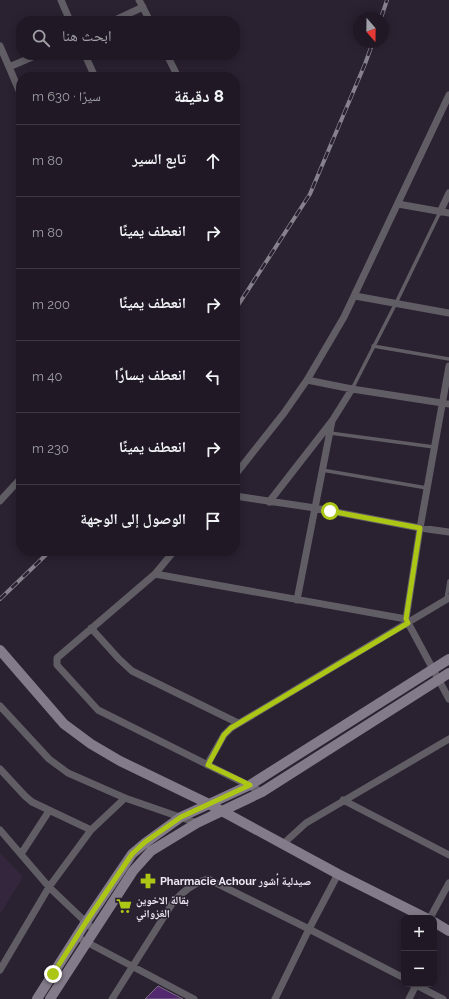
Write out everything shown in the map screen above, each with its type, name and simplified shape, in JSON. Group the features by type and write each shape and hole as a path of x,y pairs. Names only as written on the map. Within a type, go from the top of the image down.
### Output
{"street":[{"path":"61,0 68,16"},
{"path":"121,16 141,4 147,16"},
{"path":"0,46 16,83"},
{"path":"9,67 25,60"},
{"path":"87,60 93,72"},
{"path":"170,60 176,72"},
{"path":"240,469 280,418 307,380 344,317 449,94"},
{"path":"440,212 449,193"},
{"path":"398,204 449,213"},
{"path":"355,296 449,313"},
{"path":"449,366 445,404 434,447 420,528 407,621 449,699"},
{"path":"307,380 445,404"},
{"path":"269,502 332,421 352,389"},
{"path":"297,600 332,421"},
{"path":"0,501 16,483"},
{"path":"240,497 315,508 449,532"},
{"path":"170,556 155,574 57,658 57,664 98,710 262,792"},
{"path":"155,574 407,621"},
{"path":"208,765 227,731 238,723 407,621 447,599"},
{"path":"92,628 132,671 238,723"},
{"path":"0,650 55,715 71,730 91,744 120,761 209,804 338,874 420,915"},
{"path":"37,999 86,922 132,854 145,842 181,817 250,785 449,659"},
{"path":"50,999 133,871 151,851 197,824 262,792 449,673"},
{"path":"0,706 49,759 68,773 125,798 197,824"},
{"path":"283,844 306,823 449,739"},
{"path":"0,769 32,802 91,830"},
{"path":"0,970 49,887 91,830 125,798"},
{"path":"343,800 449,855"},
{"path":"21,854 49,811"},
{"path":"0,830 49,887 94,930"},
{"path":"275,999 338,874"},
{"path":"112,999 172,904 190,887 208,879 310,929 401,976"},
{"path":"432,915 449,883"},
{"path":"437,924 449,930"},
{"path":"77,937 194,999"},
{"path":"409,999 414,987"},
{"path":"421,987 443,999"}],"lane":[{"path":"352,389 440,212"},
{"path":"374,346 449,359"},
{"path":"329,433 434,447"},
{"path":"322,470 427,488"},
{"path":"447,599 449,581"}],"shaded area":[{"path":"0,853 23,877 0,914"}],"building":[{"path":"158,986 183,999 145,999"}],"railway":[{"path":"383,12 387,0"},
{"path":"240,302 310,194 371,48"},
{"path":"0,599 45,556"}],"place":[{"name":"Pharmacie Achour صيدلية أشور","path":"148,881"},
{"name":"بقالة الاخوين الغزواني","path":"124,906"}],"route":[{"path":"53,974 132,854 145,842 181,817 250,785 208,765 227,731 238,723 408,623 406,619 420,528 330,511"}]}
